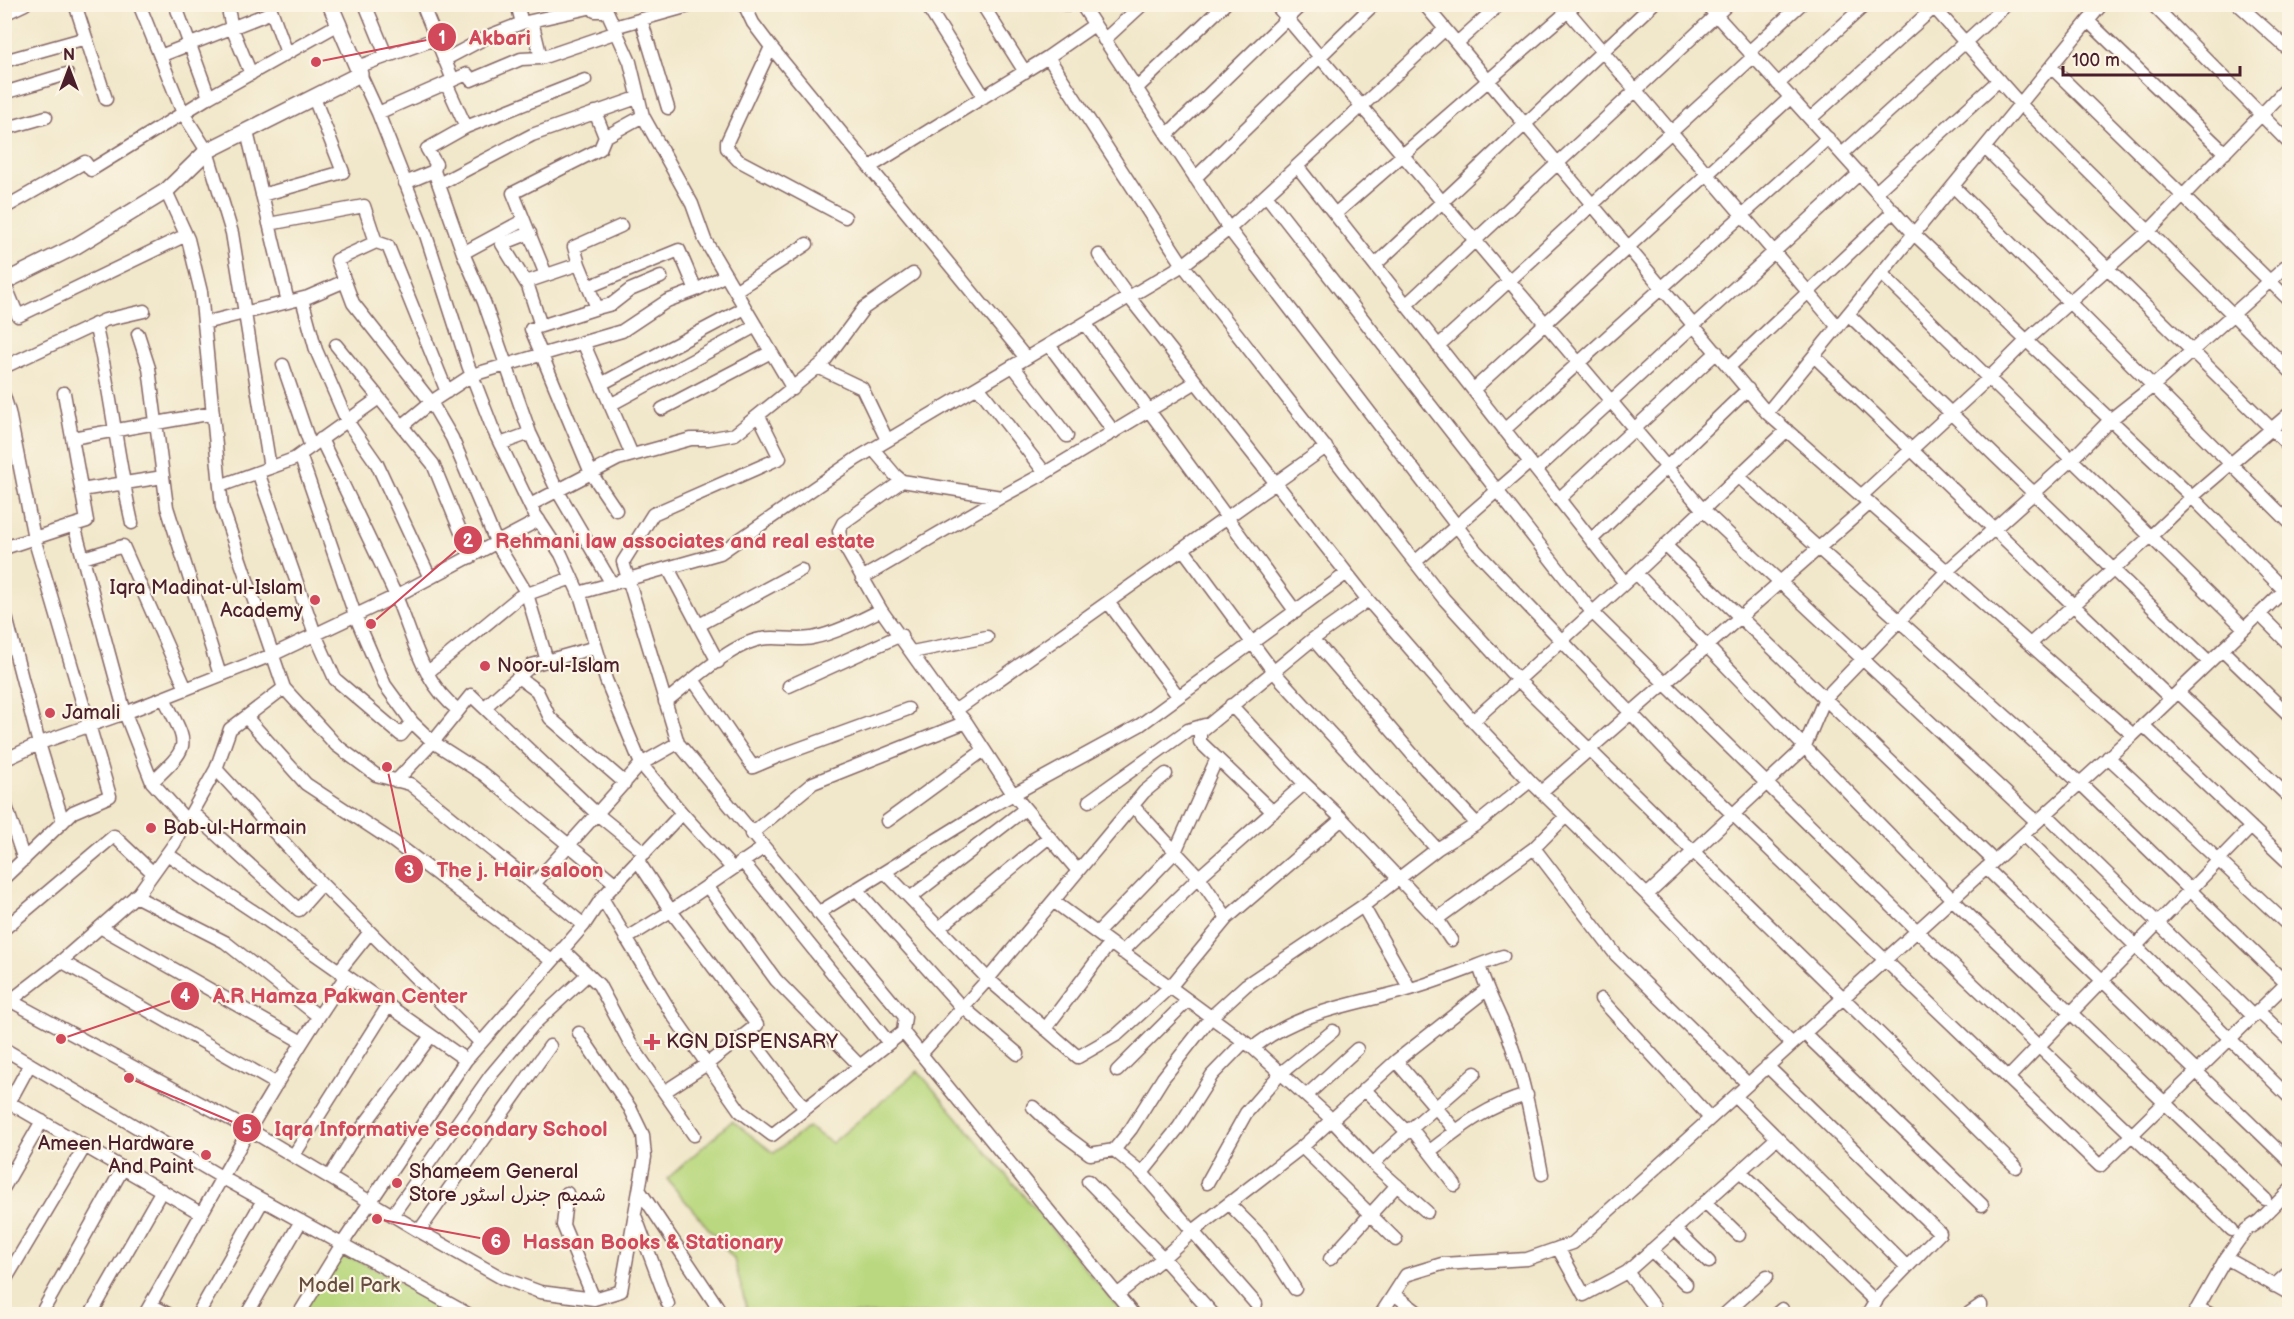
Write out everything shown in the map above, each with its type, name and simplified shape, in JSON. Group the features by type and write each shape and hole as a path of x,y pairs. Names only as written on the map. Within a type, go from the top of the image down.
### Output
{"street":[{"path":"4,14 25,4"},
{"path":"75,4 106,99"},
{"path":"139,4 183,112 207,151 232,233 264,470 315,634 335,679 401,735 412,722"},
{"path":"175,4 209,97"},
{"path":"227,4 232,28 251,74"},
{"path":"330,4 378,114 426,235 472,375 500,444 530,505 561,554 579,593 621,718 641,764 682,813 737,865 889,1043"},
{"path":"517,4 527,22 541,58"},
{"path":"378,114 467,74 471,80 521,59 541,58 641,19 696,4"},
{"path":"744,4 753,23 771,47 1026,358"},
{"path":"926,4 984,97"},
{"path":"982,4 1025,72"},
{"path":"1064,4 1072,4"},
{"path":"1081,4 1229,229 1476,551 1630,712 1734,815 2100,1166 2288,983 2080,783 1738,476"},
{"path":"1104,40 1143,4"},
{"path":"1136,89 1225,4"},
{"path":"1275,4 1703,510 1863,659 2255,1013 2289,1041"},
{"path":"1167,135 1302,4"},
{"path":"1195,178 1374,4"},
{"path":"1424,4 1767,413 2133,735"},
{"path":"1457,43 1500,4"},
{"path":"1375,266 1653,4"},
{"path":"1381,1314 1406,1275 1442,1264 1527,1259 1573,1243 2133,735 2287,587 1914,234 1706,4"},
{"path":"1406,305 1728,4"},
{"path":"1438,345 1671,132 1801,4"},
{"path":"1778,84 1866,4"},
{"path":"1842,154 2007,4"},
{"path":"1767,413 2102,4"},
{"path":"2152,4 2289,144"},
{"path":"2238,4 2289,51"},
{"path":"367,5 386,55"},
{"path":"427,6 435,39 466,127"},
{"path":"444,60 491,35 527,22 592,6 595,11 607,11 630,62 643,116 692,204 705,240 793,389"},
{"path":"1810,119 1935,6 2020,104 2289,371"},
{"path":"1335,214 1569,7 1603,52 1838,327"},
{"path":"160,56 232,28 270,8 287,53"},
{"path":"641,19 668,108"},
{"path":"2088,21 2225,153"},
{"path":"4,208 85,162 91,170 183,112 339,24"},
{"path":"870,167 1025,72 1094,25"},
{"path":"579,593 720,553 827,477 1183,265 1229,229 1445,29"},
{"path":"4,61 86,38"},
{"path":"186,235 18,316 4,282 76,246 166,191 207,151 314,98 386,55 435,39"},
{"path":"771,47 727,142 727,148 738,160 845,217"},
{"path":"1048,57 1183,265 1444,599 1518,680 2016,1167"},
{"path":"2051,67 2289,301"},
{"path":"4,93 67,74"},
{"path":"585,80 466,127 427,149 436,164 434,171 463,253 484,302 530,433 557,490 612,584"},
{"path":"1876,192 1999,80"},
{"path":"1541,792 1819,548 1911,450 2026,341 2148,232 2289,85"},
{"path":"1473,390 1791,97"},
{"path":"262,195 343,172 314,98"},
{"path":"439,184 532,135 637,98"},
{"path":"595,112 605,138"},
{"path":"546,274 513,193 600,149 605,138 643,116"},
{"path":"4,129 46,117"},
{"path":"247,132 288,302"},
{"path":"1504,430 1828,138"},
{"path":"1984,148 2289,447"},
{"path":"1297,166 1625,583"},
{"path":"405,183 434,171"},
{"path":"1415,562 1497,491 1533,466 1611,401 1860,173"},
{"path":"1953,186 2289,523"},
{"path":"166,191 186,235 201,292 222,507 284,688 336,745 376,775 410,784 584,925"},
{"path":"1266,195 1592,612 1917,930 2232,1230"},
{"path":"269,224 363,207 376,242"},
{"path":"1729,367 1894,211"},
{"path":"463,253 525,220"},
{"path":"597,308 574,247 621,226"},
{"path":"530,233 502,244 526,282 541,326"},
{"path":"447,392 388,246 376,242 337,260 354,303 431,402 452,438 497,544 527,594 547,661"},
{"path":"735,291 807,244"},
{"path":"588,287 679,250 696,290"},
{"path":"1099,255 1129,297 1368,600 1473,722 1647,895 1792,1044"},
{"path":"1647,895 1804,748 1825,698 1947,571 2072,459 2110,420 2153,386 2289,262"},
{"path":"526,282 579,264"},
{"path":"530,505 618,459 691,439 708,439 735,434 818,367 864,308 913,274"},
{"path":"1882,274 2244,628"},
{"path":"402,426 431,402 472,375 622,331 667,301 726,275"},
{"path":"616,510 591,473 531,329 612,304 630,290 661,278"},
{"path":"204,323 302,298 345,281"},
{"path":"302,298 316,350 347,421 377,464 430,578"},
{"path":"601,384 745,308"},
{"path":"4,367 105,320 144,311"},
{"path":"1848,314 2209,662"},
{"path":"1085,323 1296,612"},
{"path":"95,324 132,523"},
{"path":"610,405 756,326"},
{"path":"138,334 149,368 167,507 220,675"},
{"path":"583,342 632,455"},
{"path":"336,345 434,464 471,557"},
{"path":"1049,345 1114,432"},
{"path":"662,409 771,352"},
{"path":"1559,499 1717,352"},
{"path":"1814,356 2073,605 2289,798"},
{"path":"283,365 311,447"},
{"path":"1013,366 1067,436"},
{"path":"818,367 862,388 888,441"},
{"path":"862,578 1045,473 1196,382"},
{"path":"975,389 982,392 1045,473"},
{"path":"1591,540 1748,389"},
{"path":"4,548 87,521 64,393"},
{"path":"4,396 34,538 110,796 73,812 4,878"},
{"path":"220,486 294,459 379,398"},
{"path":"72,438 213,413"},
{"path":"2030,644 2192,497 2289,413"},
{"path":"602,898 672,1014 740,1111 772,1135 903,1032 905,1017 751,834 678,743 622,562 653,514 780,458 759,416"},
{"path":"1473,722 1636,573 1787,430"},
{"path":"500,444 530,433"},
{"path":"321,439 396,596 427,673 444,699 458,710"},
{"path":"956,710 1326,447"},
{"path":"873,449 895,476 902,481 1001,497"},
{"path":"300,455 355,615 385,686 412,722 433,742 483,774 616,884"},
{"path":"81,490 163,477"},
{"path":"902,481 843,523 839,531 841,540 881,610 901,635 942,696 966,722 1013,794 1077,871"},
{"path":"4,760 272,655 396,596 539,520"},
{"path":"74,525 125,713 152,782 299,910 322,884"},
{"path":"1665,545 1825,698 2103,980 2289,1162"},
{"path":"83,558 123,546 186,689"},
{"path":"1183,549 1273,671 1437,849"},
{"path":"668,568 718,662"},
{"path":"699,625 801,570"},
{"path":"818,913 1013,794 1140,725 1347,573"},
{"path":"1636,573 1952,899 2265,1199"},
{"path":"427,673 519,597 572,578"},
{"path":"1273,812 1200,742 1200,732 1313,639 1368,600"},
{"path":"1108,602 1178,696"},
{"path":"4,609 63,822"},
{"path":"665,702 739,646 763,638 788,640 813,638 854,624 881,610"},
{"path":"2259,614 2289,645"},
{"path":"789,686 901,635"},
{"path":"912,652 987,637"},
{"path":"1313,639 1425,769 1478,824"},
{"path":"485,707 532,665 596,647"},
{"path":"2222,650 2289,716"},
{"path":"518,677 537,691 550,718 624,783"},
{"path":"694,681 753,767 908,709"},
{"path":"284,688 230,729 216,769 167,854 135,896 61,961 8,1003 250,1130 502,1278 540,1292 594,1299 621,1291 645,1157 643,1135 630,1108 579,1033"},
{"path":"396,781 433,742 471,695 641,857 671,911 757,1026 707,1064 664,1092"},
{"path":"152,782 176,759 184,744 164,698"},
{"path":"1231,705 1304,784 1342,819 1437,920 1451,940"},
{"path":"246,717 306,784 394,842 552,961"},
{"path":"751,834 813,783 966,722"},
{"path":"1089,801 1188,730 1209,724"},
{"path":"2143,725 2289,864"},
{"path":"534,884 641,764 678,743"},
{"path":"887,821 984,750"},
{"path":"2108,757 2289,927"},
{"path":"1097,933 1175,852 1217,758"},
{"path":"216,769 322,884 481,1043"},
{"path":"921,1054 988,979 1144,792 1166,774"},
{"path":"1033,1107 1055,1128 1090,1154 1114,1150 1131,1129 1163,1078 1211,1017 1246,985 1363,906 1437,849 1478,824 1530,781"},
{"path":"1122,952 1199,877 1304,784"},
{"path":"4,800 24,860"},
{"path":"1132,806 1199,877 1227,918"},
{"path":"910,898 1025,809"},
{"path":"299,1314 342,1244 466,1060 584,925 602,898 682,813"},
{"path":"1437,920 1534,848 1566,816"},
{"path":"885,872 988,979 1078,1057 1118,1034 1171,986 1227,918 1342,819"},
{"path":"2008,1078 2251,827"},
{"path":"2023,835 2289,1098"},
{"path":"4,929 114,836 153,873"},
{"path":"939,928 1049,837"},
{"path":"626,939 763,848"},
{"path":"1534,848 1616,955 1748,1084"},
{"path":"167,854 268,921 466,1060"},
{"path":"707,886 776,980 860,1066"},
{"path":"856,889 958,1004 964,1006 1018,1054"},
{"path":"135,896 225,942 318,1016"},
{"path":"1053,901 1249,1045 1306,1096 1373,1164 1427,1212"},
{"path":"1363,906 1410,990"},
{"path":"100,927 302,1042"},
{"path":"168,1314 148,1310 277,1084 342,974 370,932"},
{"path":"1045,1029 1110,943"},
{"path":"562,949 599,985 630,1043 694,1135"},
{"path":"1142,1173 1179,1127 1212,1075 1249,1045 1307,1016 1410,990 1503,956"},
{"path":"61,961 277,1084"},
{"path":"1479,965 1486,990 1508,1037 1527,1095 1542,1174"},
{"path":"393,1214 491,1075 534,1023 588,974"},
{"path":"1117,1295 1192,1232 1302,1147 1396,1061 1486,990"},
{"path":"1601,999 1710,1119"},
{"path":"1117,1071 1188,1000"},
{"path":"294,1155 388,1006"},
{"path":"1207,1183 1246,1113 1281,1073 1333,1031"},
{"path":"903,1032 1132,1314"},
{"path":"747,1033 805,1109"},
{"path":"1804,1033 1982,1205"},
{"path":"330,1176 349,1145 431,1036"},
{"path":"419,1231 550,1046"},
{"path":"4,1049 223,1178 468,1314"},
{"path":"1306,1096 1357,1049"},
{"path":"1396,1061 1456,1131"},
{"path":"30,1064 7,1107 42,1121 202,1214"},
{"path":"1767,1066 1940,1233 1907,1267 1868,1314"},
{"path":"1373,1164 1408,1129 1436,1108 1475,1073"},
{"path":"1364,1089 1430,1151 1455,1185"},
{"path":"1430,1151 1481,1113 1508,1100 1527,1095"},
{"path":"1735,1096 1907,1267"},
{"path":"4,1187 42,1121"},
{"path":"1558,1248 1584,1295 1627,1272 1777,1138"},
{"path":"4,1282 85,1146"},
{"path":"1302,1147 1396,1240"},
{"path":"1114,1150 1142,1173 1256,1304"},
{"path":"41,1314 123,1168"},
{"path":"1740,1171 1876,1302"},
{"path":"1088,1181 1163,1258 1213,1314"},
{"path":"1330,1259 1397,1185"},
{"path":"91,1314 162,1190"},
{"path":"2201,1312 2226,1258 2246,1230 2259,1221 2289,1190"},
{"path":"640,1191 717,1306"},
{"path":"567,1193 563,1225 594,1299"},
{"path":"198,1314 263,1200"},
{"path":"1706,1202 1739,1236"},
{"path":"1229,1204 1261,1236 1295,1289"},
{"path":"635,1216 668,1304"},
{"path":"247,1314 301,1221"},
{"path":"1675,1229 1709,1262"},
{"path":"1652,1250 1686,1284"},
{"path":"2226,1258 2289,1294"},
{"path":"2274,1286 2289,1271"},
{"path":"1627,1272 1654,1307"},
{"path":"1725,1314 1767,1276"},
{"path":"1394,1294 1420,1314"},
{"path":"1968,1314 1981,1305"}],"green space":[{"path":"918,1071 1124,1314 748,1314 734,1259 667,1179 732,1121 774,1153 808,1127 832,1143"},
{"name":"Model Park","path":"337,1249 459,1314 299,1314"}],"place":[{"name":"Akbari","path":"316,62"},
{"name":"Iqra Madinat-ul-Islam Academy","path":"315,600"},
{"name":"Rehmani law associates and real estate","path":"371,624"},
{"name":"Noor-ul-Islam","path":"485,666"},
{"name":"Jamali","path":"50,713"},
{"name":"The j. Hair saloon","path":"387,767"},
{"name":"Bab-ul-Harmain","path":"151,828"},
{"name":"A.R Hamza Pakwan Center","path":"61,1039"},
{"name":"KGN DISPENSARY","path":"652,1042"},
{"name":"Iqra Informative Secondary School","path":"129,1078"},
{"name":"Ameen Hardware And Paint","path":"206,1155"},
{"name":"Shameem General Store شمیم جنرل اسٹور","path":"397,1183"},
{"name":"Hassan Books & Stationary","path":"377,1219"}]}
